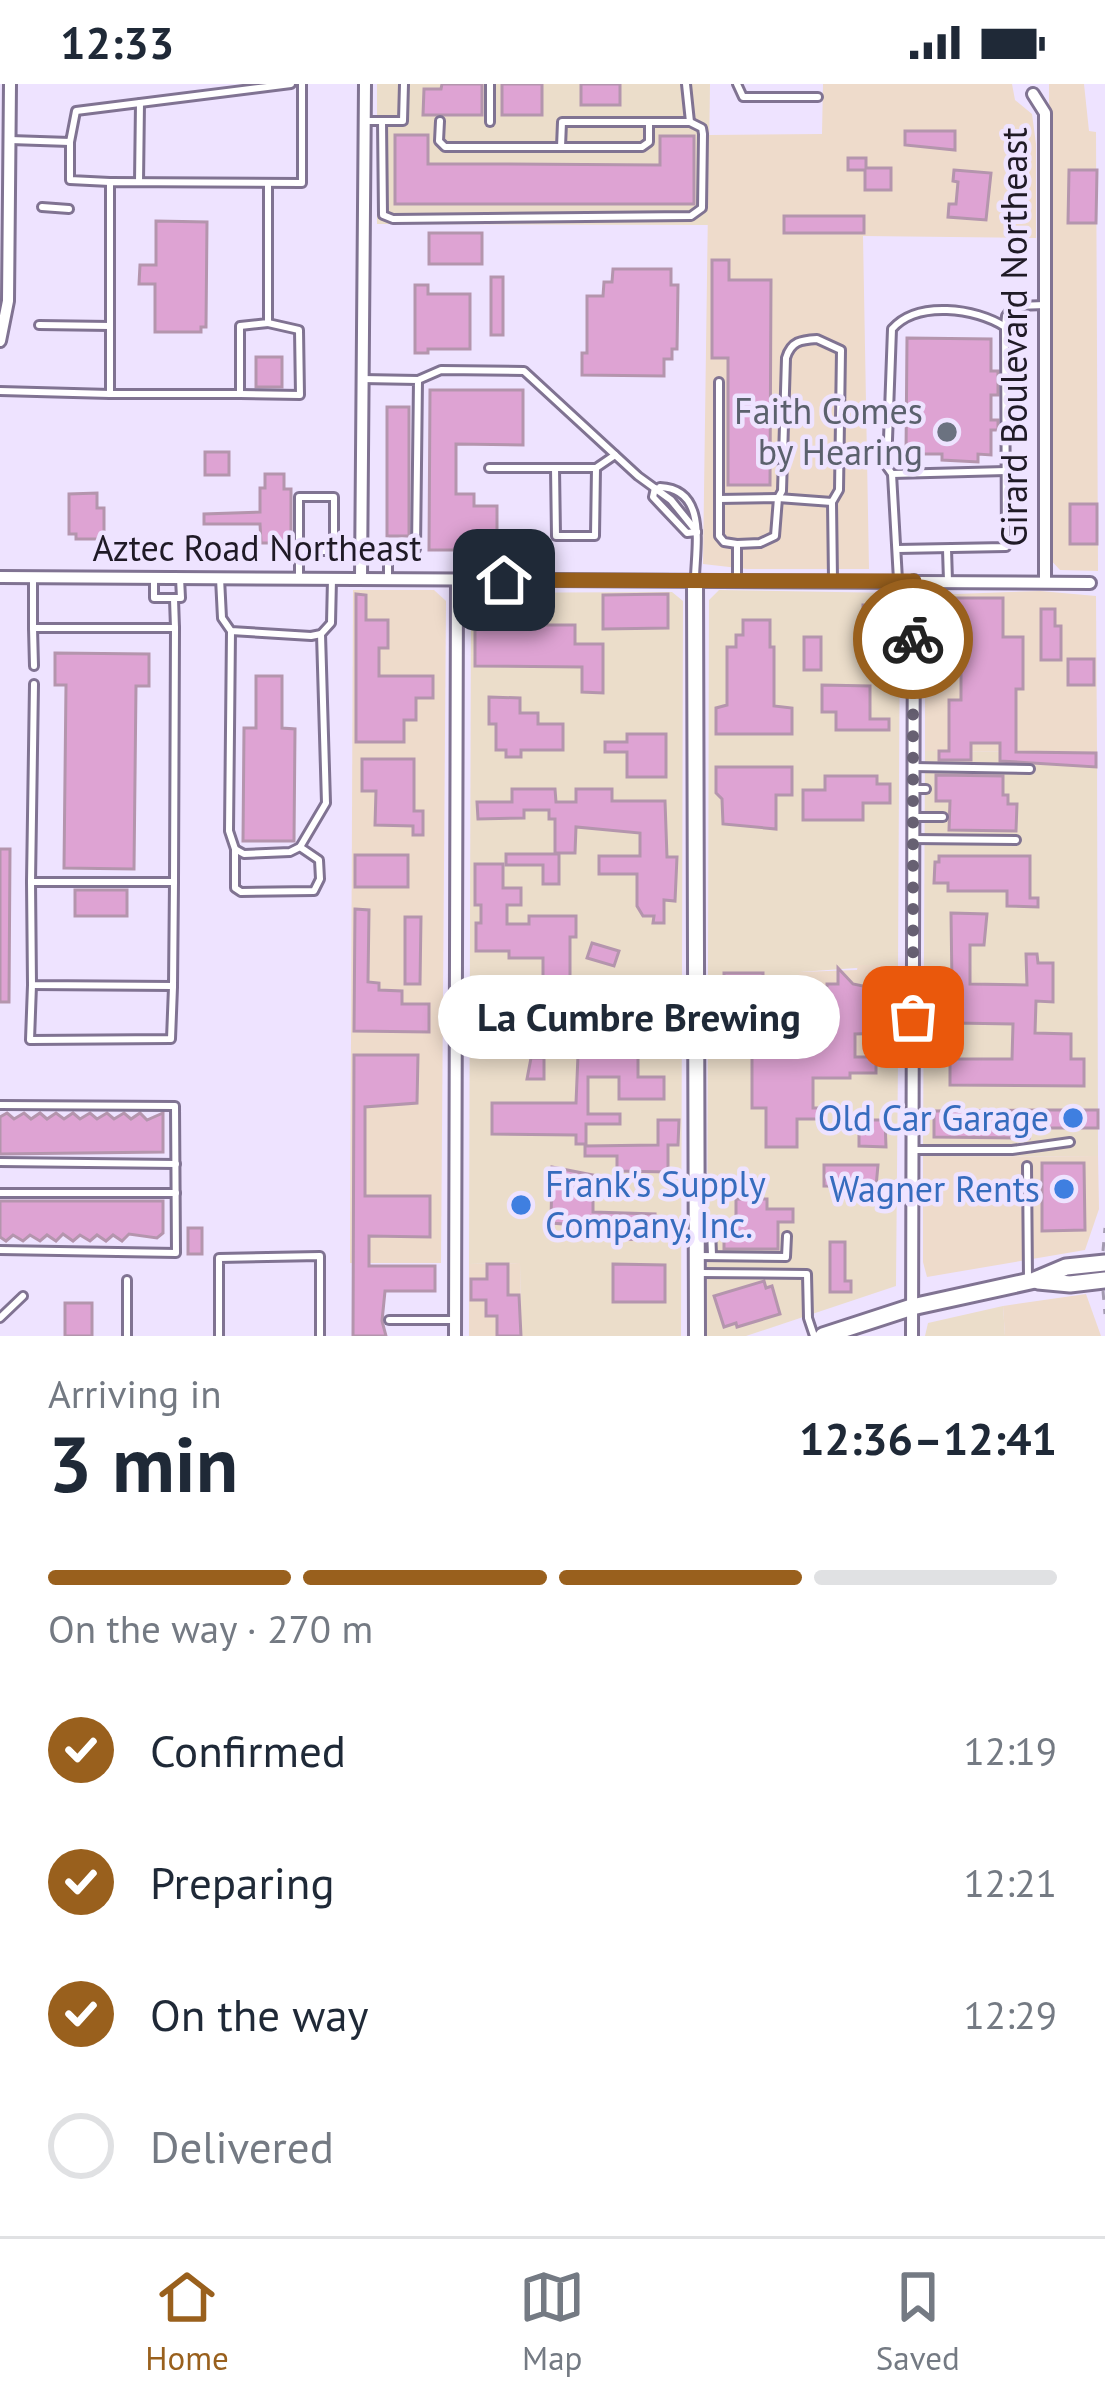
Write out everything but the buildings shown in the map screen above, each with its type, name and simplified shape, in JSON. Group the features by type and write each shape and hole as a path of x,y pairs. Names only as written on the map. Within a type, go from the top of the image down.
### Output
{"main road":[{"path":"823,1336 912,1307 1032,1281 1104,1258"},
{"path":"1032,1281 1104,1285"}],"street":[{"path":"0,341 10,84"},
{"path":"361,579 364,84"},
{"name":"Girard Boulevard Northeast","path":"1033,94 1046,113 1045,582"},
{"name":"Aztec Road Northeast","path":"0,577 1090,583"},
{"path":"455,1336 457,580"},
{"path":"695,581 704,1256 697,1273 697,1336"},
{"path":"912,1336 913,817 920,789 913,767 914,581"}],"lane":[{"path":"291,84 76,111 70,180 302,183 302,84"},
{"path":"364,121 403,121 404,84"},
{"path":"490,84 490,122"},
{"path":"686,84 690,122"},
{"path":"737,84 743,97 818,97"},
{"path":"140,103 140,182"},
{"path":"382,121 382,215 393,219 692,217 702,208 704,134 690,122 562,122 561,146"},
{"path":"440,121 440,146 646,146 650,122"},
{"path":"10,140 70,142"},
{"path":"110,182 110,394"},
{"path":"268,183 268,323"},
{"path":"42,207 69,209"},
{"path":"897,549 1006,547 1005,327 1013,306 1046,305"},
{"path":"898,580 892,474 887,467 892,329 910,315 930,312 982,314 1005,327"},
{"path":"0,391 300,395 299,330 268,323 240,326 240,394"},
{"path":"39,325 110,326"},
{"path":"719,382 719,536 724,542 760,543 775,536 782,490 788,348 799,340 817,339 841,350 832,579"},
{"path":"362,380 418,380 441,370 524,371 614,455 656,486 671,487 683,496 699,519 695,581"},
{"path":"388,579 388,548 416,549 418,380"},
{"path":"489,468 596,468 614,455"},
{"path":"555,468 556,536 596,536 596,468"},
{"path":"892,474 1006,471"},
{"path":"656,486 653,497 687,533 697,532"},
{"path":"299,550 334,550 334,497 299,497 299,550 299,579"},
{"path":"719,499 832,502"},
{"path":"737,544 737,580"},
{"path":"947,549 947,580"},
{"path":"33,577 34,666"},
{"path":"154,578 154,598 181,598 180,578"},
{"path":"220,578 222,618 231,631 229,831 235,849 235,888 241,892 314,891 320,880 319,860 301,847"},
{"path":"235,849 244,854 290,852 301,847 326,803 321,634 331,623 332,579"},
{"path":"34,684 30,1040 171,1039 174,598"},
{"path":"33,628 176,628"},
{"path":"231,631 321,634"},
{"path":"913,767 1030,769"},
{"path":"913,817 943,818"},
{"path":"913,838 1016,840"},
{"path":"31,882 174,881"},
{"path":"32,985 173,986"},
{"path":"0,1105 176,1106 176,1253 0,1250"},
{"path":"912,1150 1012,1150 1070,1142"},
{"path":"0,1162 176,1164"},
{"path":"1027,1166 1032,1281"},
{"path":"0,1192 176,1193"},
{"path":"711,1228 704,1256 787,1257 787,1236"},
{"path":"219,1336 219,1258 320,1256 320,1336"},
{"path":"697,1273 807,1274 808,1318 814,1336"},
{"path":"127,1336 128,1280"},
{"path":"0,1318 23,1296"},
{"path":"388,1320 455,1320"}],"path":[{"path":"1104,1258 1105,1228"},
{"path":"1104,1285 1105,1313"}],"shaded area":[{"path":"377,84 710,84 708,225 377,224"},
{"path":"823,84 1012,84 1015,100 1032,114 1036,238 863,236 869,569 747,569 703,564 709,135 822,134"},
{"path":"1049,84 1084,84 1089,131 1096,132 1098,571 1060,570 1048,557"},
{"path":"353,590 434,590 446,601 441,1263 350,1263"},
{"path":"719,590 895,593 900,601 898,965 800,972 800,1056 898,1057 896,1286 746,1336 707,1336 709,600"},
{"path":"1040,591 1096,596 1097,752 925,751 925,606 929,595"},
{"path":"672,592 683,601 681,1336 521,1336 520,1263 469,1264 471,599 478,593"},
{"path":"925,751 1097,752 1098,1156 923,1157"},
{"path":"858,965 898,965 898,1057 800,1056 799,972 857,970"},
{"path":"1098,1156 1099,1209 1085,1250 927,1277 923,1157"},
{"path":"520,1263 521,1336 469,1336 469,1264"},
{"path":"1086,1294 1101,1336 1005,1336 1003,1306"},
{"path":"1003,1306 1005,1336 925,1336 928,1323"}],"way so far":[{"path":"913,639 913,1017"}],"place":[{"name":"Faith Comes by Hearing","path":"947,432"},
{"name":"La Cumbre Brewing","path":"913,1017"},
{"name":"Old Car Garage","path":"1073,1118"},
{"name":"Wagner Rents","path":"1064,1189"},
{"name":"Frank's Supply Company, Inc.","path":"521,1205"}],"route":[{"path":"504,580 914,581 913,639"}]}
